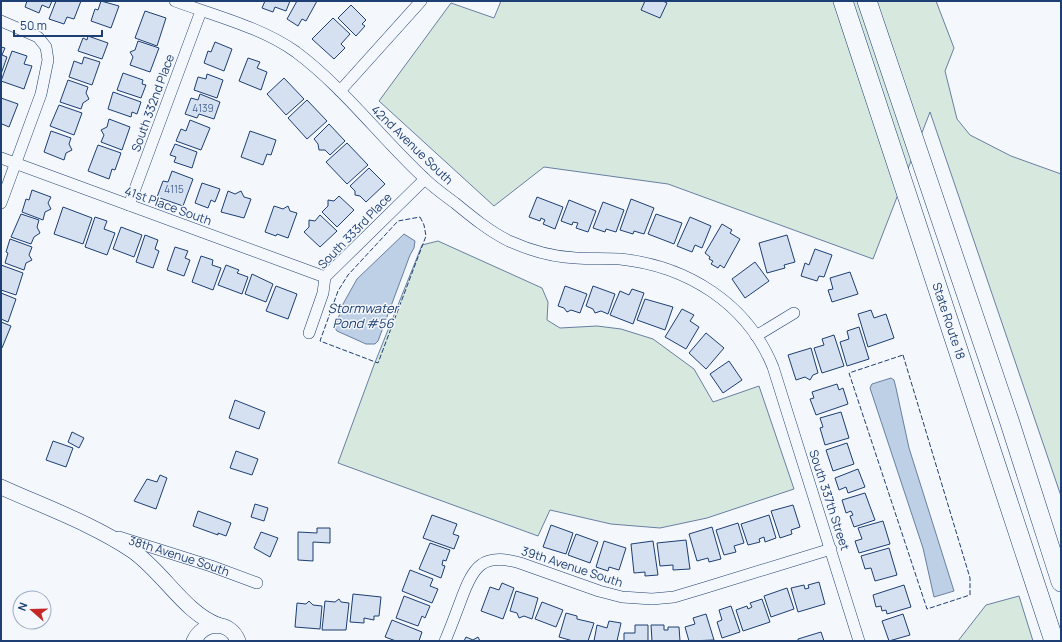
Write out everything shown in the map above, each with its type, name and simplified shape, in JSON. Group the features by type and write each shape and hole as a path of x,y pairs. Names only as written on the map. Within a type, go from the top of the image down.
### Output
{"highway":[{"name":"State Route 18","path":"843,1 1054,641"},
{"name":"State Route 18","path":"867,1 1007,412 1061,582"}],"street":[{"name":"42nd Avenue South","path":"175,1 275,39 310,64 340,91 425,179 486,227 501,236 523,247 546,253 573,258 618,259 645,263 688,276 705,286 740,317 756,336 765,348 773,367"},
{"path":"340,91 421,1"},
{"name":"South 332nd Place","path":"130,205 201,11"},
{"path":"1,21 34,34 44,44 48,60 45,81 1,203"},
{"name":"41st Place South","path":"1,158 326,277"},
{"name":"South 333rd Place","path":"309,333 323,293 326,277 425,179"},
{"path":"756,336 794,313"},
{"name":"South 337th Street","path":"773,367 859,641"},
{"name":"38th Avenue South","path":"1,488 99,531 211,566 257,583"},
{"name":"38th Avenue South","path":"99,531 134,552 151,566 202,618 225,627 238,639"},
{"name":"39th Avenue South","path":"446,641 472,574 480,565 493,559 504,559 520,563 613,595 652,599 674,597 831,549"},
{"path":"176,592 188,614 194,640"},
{"path":"194,640 201,630 212,625 218,625"}],"shaded area":[{"path":"501,1 936,1 954,48 945,71 957,119 970,135 1011,156 1061,174 1061,496 930,112 873,259 668,184 544,167 494,206 379,101 451,3 494,18"},
{"path":"438,241 542,288 548,302 547,320 560,328 597,326 621,329 653,339 694,369 713,402 759,386 794,489 707,518 660,528 611,524 550,510 538,536 338,463 374,365 422,245"},
{"path":"1019,596 1033,641 958,641 986,605"}],"water":[{"name":"Stormwater Pond #56","path":"404,234 415,241 414,248 410,255 378,341 375,344 366,344 337,331 335,328 343,304 357,279"},
{"path":"891,378 894,380 909,448 954,591 934,597 923,548 870,388 872,384"}],"building":[{"path":"27,1 52,1 49,8 42,5 39,13 25,7"},
{"path":"56,1 81,1 74,19 67,17 64,24 49,19"},
{"path":"101,1 119,6 111,28 91,21 95,9 98,10"},
{"path":"265,1 290,1 286,11 275,7 273,12 262,8"},
{"path":"297,1 317,1 306,21 302,19 298,26 287,19"},
{"path":"645,1 663,1 667,3 660,18 641,10"},
{"path":"351,5 366,20 362,24 365,26 356,36 338,18"},
{"path":"145,11 166,18 157,46 135,38"},
{"path":"333,18 350,34 341,44 345,48 334,59 312,39"},
{"path":"88,36 108,43 102,59 78,51 83,38 87,40"},
{"path":"138,41 159,48 150,72 130,65 133,57 130,52 135,50"},
{"path":"215,42 232,49 224,71 204,63 208,51 211,52"},
{"path":"1,47 5,48 2,55 7,57 1,74"},
{"path":"12,51 27,56 24,64 32,66 24,89 1,81"},
{"path":"84,57 100,62 92,85 69,77 74,61 82,64"},
{"path":"248,58 260,62 257,68 267,72 261,90 239,81"},
{"path":"123,73 143,80 142,84 146,85 141,98 117,90"},
{"path":"207,74 223,80 217,98 194,90 198,77 206,79"},
{"path":"284,78 304,99 286,115 267,94"},
{"path":"68,80 88,87 86,93 89,99 83,103 81,109 60,102"},
{"path":"113,92 141,102 137,114 132,112 131,117 108,109"},
{"path":"200,94 220,102 214,119 199,114 197,118 185,114 191,98 198,100"},
{"path":"1,98 18,104 9,127 2,124 1,127"},
{"path":"307,100 327,121 307,139 288,118"},
{"path":"59,105 82,113 74,135 50,126"},
{"path":"109,119 130,127 122,150 101,142 104,135 101,130 107,127"},
{"path":"190,120 210,128 201,150 176,141 181,129 186,131"},
{"path":"329,124 345,141 330,155 325,150 319,150 318,144 314,139"},
{"path":"51,131 71,138 69,144 72,150 66,153 64,160 44,152"},
{"path":"250,131 276,140 271,155 267,154 263,165 241,157"},
{"path":"347,143 368,165 347,184 326,162"},
{"path":"175,144 197,152 192,168 174,162 176,157 170,155"},
{"path":"98,145 121,153 115,170 112,169 109,179 88,171"},
{"path":"369,168 385,184 366,202 360,196 355,195 355,191 350,186"},
{"path":"172,171 193,179 183,206 157,197 163,181 168,182"},
{"path":"202,183 220,189 215,202 211,200 208,208 195,203"},
{"path":"32,190 51,197 48,203 51,209 45,212 43,220 22,212 26,199 29,200"},
{"path":"228,191 235,194 241,191 244,197 251,199 244,218 221,212"},
{"path":"339,196 354,210 337,227 322,212 328,206 328,200 334,201"},
{"path":"537,197 563,207 555,229 543,224 545,220 541,218 540,221 529,217"},
{"path":"631,199 654,208 644,234 634,231 633,234 620,230"},
{"path":"569,200 596,211 588,232 576,228 578,223 573,222 572,225 561,221"},
{"path":"603,202 624,210 616,232 606,229 605,232 593,228"},
{"path":"274,206 283,209 288,206 290,211 297,213 288,238 265,232"},
{"path":"63,207 92,218 83,244 54,234"},
{"path":"21,214 39,220 37,227 40,233 34,237 31,244 11,237"},
{"path":"656,214 682,223 674,244 648,234"},
{"path":"320,215 337,231 320,247 304,232 309,227 309,220 315,221"},
{"path":"95,217 107,221 104,229 115,233 107,255 85,247"},
{"path":"690,217 711,226 702,248 695,245 692,252 677,246"},
{"path":"722,224 732,230 730,233 740,239 724,268 720,265 718,268 711,264 713,261 709,259 710,257 705,253"},
{"path":"121,227 142,235 134,257 113,249"},
{"path":"145,235 158,240 155,249 159,251 153,268 136,262"},
{"path":"787,235 795,262 784,265 785,268 767,273 759,243"},
{"path":"10,239 32,247 29,255 32,260 26,263 24,270 5,263 8,253 6,252"},
{"path":"175,247 188,251 185,258 190,260 184,276 167,270"},
{"path":"815,249 832,255 824,277 819,276 817,281 801,276 805,263 809,265"},
{"path":"201,256 213,260 212,265 221,268 213,290 192,282"},
{"path":"755,262 769,281 745,298 732,279"},
{"path":"1,265 23,273 16,295 1,290"},
{"path":"226,265 239,270 237,273 248,277 242,294 218,285"},
{"path":"850,272 858,294 832,302 828,290 833,289 830,278"},
{"path":"252,274 273,284 266,302 245,294"},
{"path":"276,286 297,294 288,319 266,311"},
{"path":"565,286 587,294 580,313 571,310 567,312 564,308 558,306"},
{"path":"593,286 615,294 608,314 601,311 595,313 593,309 586,306"},
{"path":"632,289 644,293 633,324 610,315 620,291 629,295"},
{"path":"1,293 16,299 8,322 1,319"},
{"path":"645,299 673,307 665,330 637,320"},
{"path":"682,309 694,315 690,321 699,327 686,349 665,337"},
{"path":"871,310 874,318 886,314 894,338 868,347 858,314"},
{"path":"1,322 11,326 2,348 1,347"},
{"path":"859,327 869,359 847,366 840,342 849,339 847,331"},
{"path":"706,333 724,348 706,369 689,353"},
{"path":"834,335 844,366 822,373 814,348 824,345 822,339"},
{"path":"811,348 818,373 813,375 810,380 805,377 796,380 788,355"},
{"path":"729,361 742,380 723,393 710,374"},
{"path":"837,384 839,390 843,388 848,404 816,415 810,399 814,398 812,392"},
{"path":"235,400 265,412 259,429 229,418"},
{"path":"841,412 849,438 825,445 820,428 823,427 820,418"},
{"path":"72,432 84,438 79,448 68,442"},
{"path":"53,441 73,448 66,467 46,460"},
{"path":"847,443 854,464 833,471 826,450"},
{"path":"236,451 258,459 252,475 230,468"},
{"path":"858,469 865,487 848,493 846,487 839,490 835,478"},
{"path":"160,475 167,478 156,509 134,501 147,479 157,482"},
{"path":"865,493 875,520 854,527 850,516 853,515 851,511 846,513 842,500"},
{"path":"255,504 268,508 264,521 251,517"},
{"path":"793,505 800,527 791,530 792,534 780,538 771,511"},
{"path":"198,511 231,523 226,536 218,533 218,535 193,526"},
{"path":"432,515 457,524 453,534 459,536 454,549 423,538"},
{"path":"769,515 776,538 765,542 764,537 759,539 760,542 748,545 741,524"},
{"path":"883,521 890,544 859,553 855,541 862,539 858,528"},
{"path":"738,523 744,543 734,546 736,552 724,555 716,530"},
{"path":"551,525 573,533 566,554 543,547"},
{"path":"712,527 721,559 709,562 708,558 697,561 689,534"},
{"path":"317,528 330,528 330,543 313,542 313,561 298,560 298,532 317,533"},
{"path":"261,532 278,538 270,557 254,548"},
{"path":"576,534 598,542 590,563 568,555"},
{"path":"686,540 690,569 673,570 673,565 660,566 657,543"},
{"path":"604,541 626,548 619,570 609,567 608,571 596,567"},
{"path":"653,541 658,575 645,576 645,572 634,573 631,544"},
{"path":"430,543 450,550 446,561 443,560 442,565 445,566 441,578 419,569"},
{"path":"889,548 897,575 875,581 871,568 865,569 861,556"},
{"path":"410,570 433,579 430,586 438,589 432,603 402,591"},
{"path":"819,582 825,604 798,612 791,588 804,585 805,589 809,588 808,585"},
{"path":"502,583 514,588 503,619 481,611 490,587 499,590"},
{"path":"904,585 911,607 887,614 886,610 882,611 881,606 876,607 873,595"},
{"path":"787,588 794,609 771,617 764,596"},
{"path":"516,591 538,598 532,619 524,616 519,618 517,613 510,611"},
{"path":"353,594 381,597 379,616 374,616 374,620 364,618 364,623 350,622"},
{"path":"404,596 430,606 425,618 422,616 418,626 396,618"},
{"path":"339,599 341,602 349,603 346,630 322,630 325,601 335,602"},
{"path":"762,599 770,622 743,631 736,610 747,606 748,609 752,607 750,603"},
{"path":"309,601 313,605 322,606 320,629 295,627 297,603 306,604"},
{"path":"542,602 563,610 556,627 535,619"},
{"path":"731,606 740,632 722,638 717,622 722,620 719,610"},
{"path":"566,613 577,616 577,619 594,623 588,641 573,641 559,637"},
{"path":"706,614 714,640 689,641 685,627 695,624 693,618"},
{"path":"903,614 910,635 889,641 882,621"},
{"path":"392,620 422,632 419,641 396,641 385,637"},
{"path":"609,621 621,623 617,641 594,641 597,625 607,628"},
{"path":"635,625 648,625 648,641 624,641 624,633 635,633"},
{"path":"651,625 664,625 664,630 668,630 668,627 679,627 680,641 652,641"},
{"path":"821,632 824,641 798,641 798,639"},
{"path":"466,637 473,640 478,637 480,641 464,641"}],"fence":[{"path":"420,217 424,225 426,236 378,363 320,341 338,291 348,275 398,221 420,217"},
{"path":"903,355 970,578 970,595 927,609 849,373 903,355"},
{"path":"926,641 932,641"}]}
